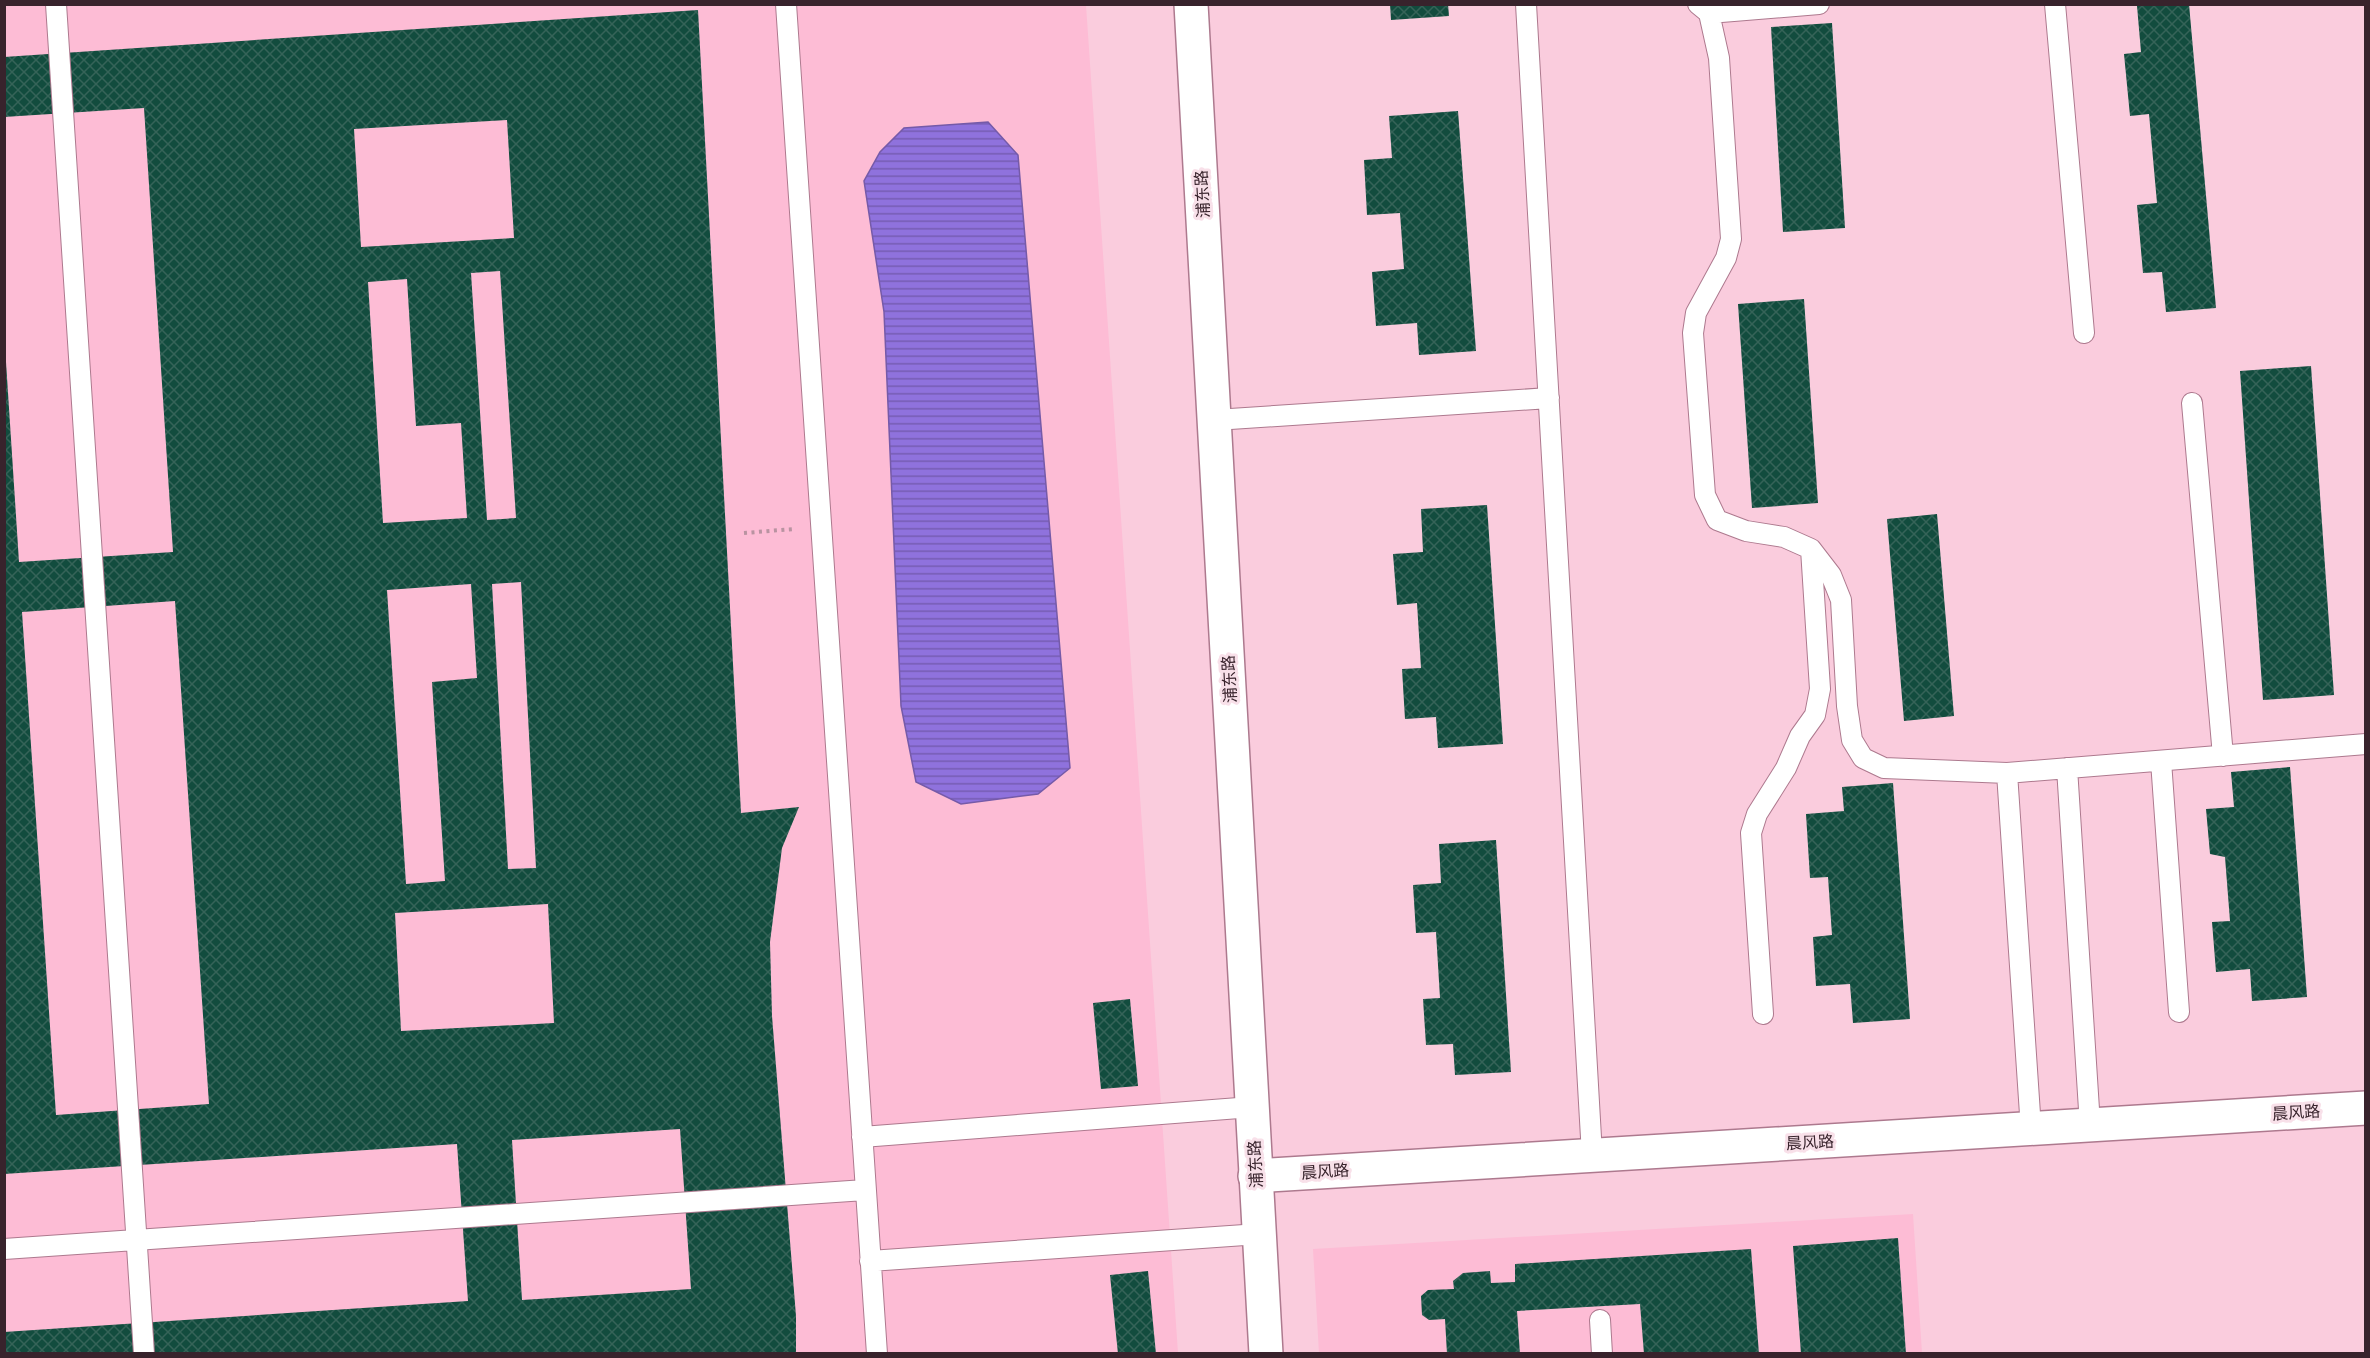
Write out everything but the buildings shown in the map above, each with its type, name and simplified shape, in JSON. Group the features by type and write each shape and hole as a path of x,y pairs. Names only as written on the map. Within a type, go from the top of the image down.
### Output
{"street":[{"name":"浦东路","path":"1191,4 1266,1353"},
{"name":"晨风路","path":"1255,1176 2366,1108"}],"lane":[{"path":"56,4 144,1353"},
{"path":"786,4 877,1353"},
{"path":"1526,4 1593,1155"},
{"path":"1819,4 1704,9 1719,58 1731,239 1726,258 1696,313 1693,333 1705,495 1717,520 1746,531 1784,537 1811,549 1831,575 1841,600 1847,706 1852,740 1863,758 1884,768 2007,773 2366,744"},
{"path":"2055,4 2084,333"},
{"path":"1215,420 1549,398"},
{"path":"2192,403 2223,756"},
{"path":"1763,1014 1750,833 1757,814 1786,768 1800,736 1815,715 1820,689 1811,549"},
{"path":"2161,761 2179,1012"},
{"path":"2067,768 2090,1125"},
{"path":"2007,773 2031,1129"},
{"path":"862,1137 1252,1107"},
{"path":"4,1249 865,1190"},
{"path":"870,1261 1259,1234"},
{"path":"1599,1320 1602,1353"}],"path":[{"path":"744,533 821,527"}],"shaded area":[{"path":"5,5 1086,5 1178,1353 5,1354"},
{"path":"988,122 1018,155 1070,768 1038,794 961,804 916,782 901,706 884,312 864,181 880,152 904,128"},
{"path":"1913,1214 1922,1353 1319,1353 1313,1249"}]}
